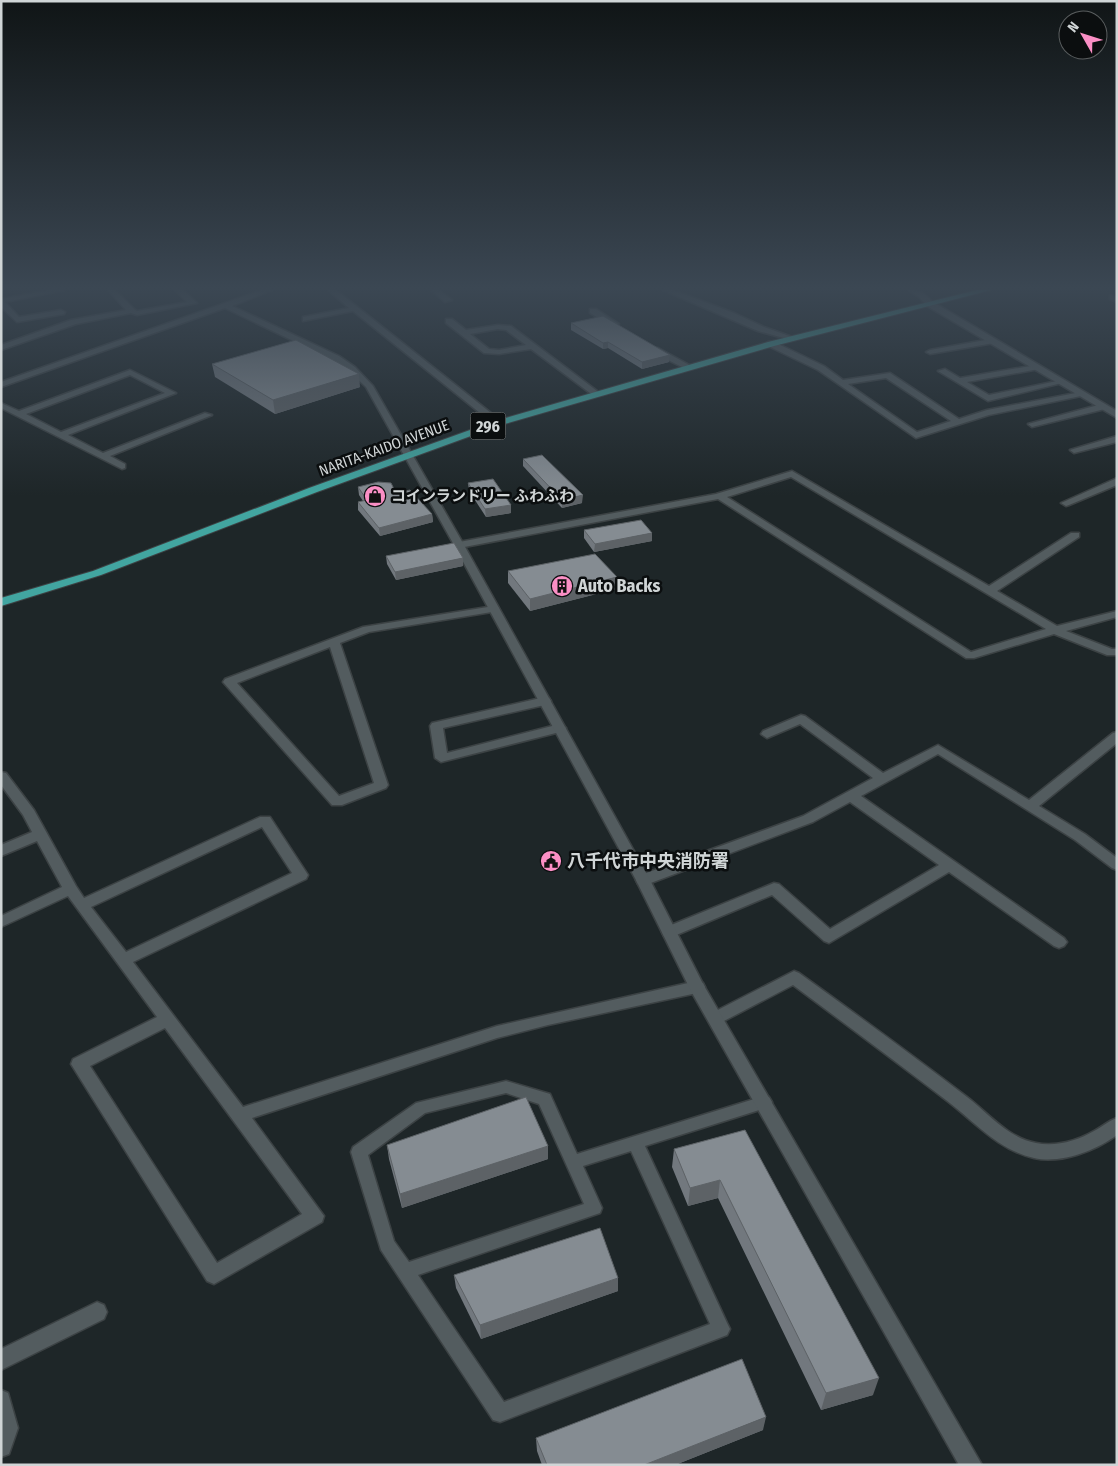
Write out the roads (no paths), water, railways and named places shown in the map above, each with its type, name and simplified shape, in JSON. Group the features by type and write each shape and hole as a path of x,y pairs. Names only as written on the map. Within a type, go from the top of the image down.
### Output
{"highway":[{"name":"NARITA-KAIDO AVENUE","path":"1,602 97,573 498,423 719,358"}],"street":[{"path":"1,385 77,358"},
{"path":"334,358 352,369 369,386 409,455 643,880 697,987 971,1465"},
{"path":"417,358 498,423"},
{"path":"549,358 597,394"},
{"path":"672,358 688,367"},
{"path":"802,358 822,368 843,382 916,435 987,413 1081,394"},
{"path":"1022,358 1117,415"},
{"path":"959,381 1036,367"},
{"path":"942,371 988,398 1062,382"},
{"path":"18,414 130,372 172,393 60,435"},
{"path":"843,382 887,374 959,423"},
{"path":"1,405 122,466"},
{"path":"1032,424 1102,406"},
{"path":"102,456 208,415"},
{"path":"1074,450 1117,439"},
{"path":"459,545 629,515 719,496 792,474 1055,630 1111,653 1117,652"},
{"path":"1066,503 1117,481"},
{"path":"719,496 970,656 1055,630 1117,614"},
{"path":"989,591 1074,535"},
{"path":"334,642 381,785 337,802 229,682 367,629 494,610"},
{"path":"545,701 436,726 441,758 560,728"},
{"path":"767,734 802,719 883,779"},
{"path":"1030,806 1117,736"},
{"path":"643,880 808,819 938,749 1080,837 1117,865"},
{"path":"1,776 29,813 70,889 315,1216 214,1275 79,1064 167,1019"},
{"path":"851,796 1059,942"},
{"path":"82,905 264,820 300,875 124,960"},
{"path":"1,851 40,834"},
{"path":"669,932 774,888 829,937 949,865"},
{"path":"1,922 70,889"},
{"path":"716,1018 794,977 966,1106 1004,1138 1026,1149 1065,1150 1091,1142 1117,1125"},
{"path":"239,1115 505,1030 697,987"},
{"path":"1,1360 97,1312"},
{"path":"1,1400 7,1428 1,1446"}],"lane":[{"path":"405,1271 594,1208 545,1099 506,1087 421,1108 359,1152 387,1244 405,1271 500,1413 721,1328 636,1142"},
{"path":"573,1162 764,1102"}],"place":[{"name":"コインランドリー ふわふわ","path":"375,496"},
{"name":"Auto Backs","path":"562,586"},
{"name":"八千代市中央消防署","path":"551,861"}]}
